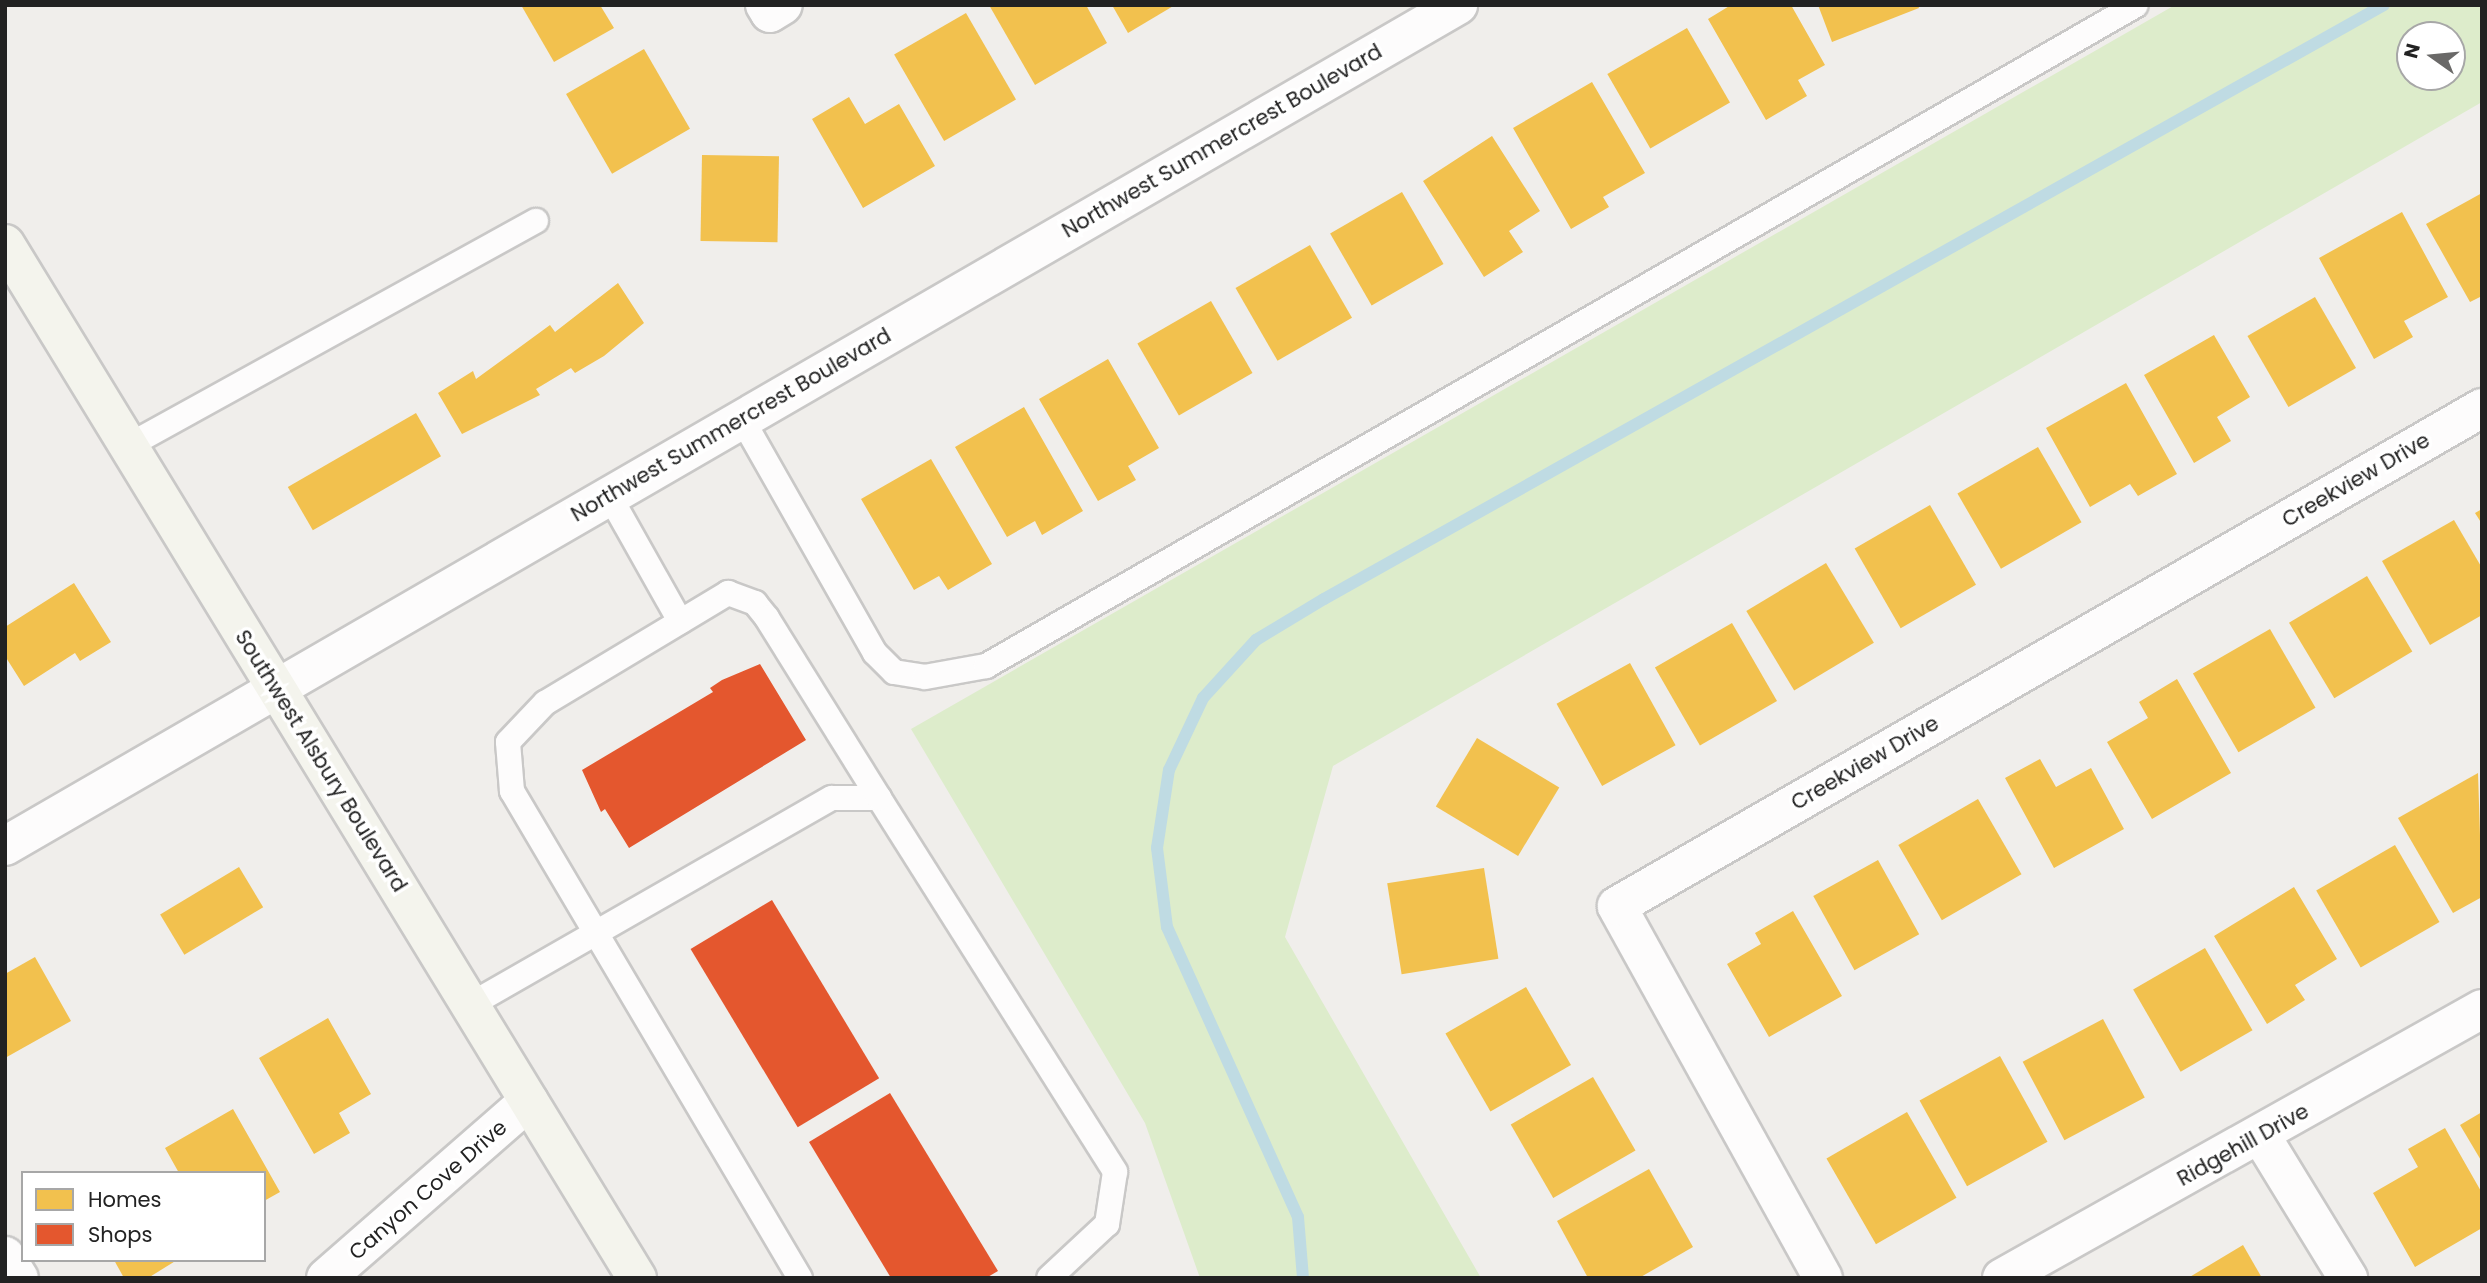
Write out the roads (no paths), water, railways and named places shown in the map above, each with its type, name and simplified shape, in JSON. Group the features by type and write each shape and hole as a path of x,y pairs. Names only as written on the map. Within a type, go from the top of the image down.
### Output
{"main road":[{"name":"Southwest Alsbury Boulevard","path":"5,244 637,1278"}],"street":[{"path":"765,5 770,13 783,5"},
{"name":"Northwest Summercrest Boulevard","path":"5,846 1458,5"},
{"name":"Creekview Drive","path":"1823,1278 1616,906 2482,408"},
{"name":"Ridgehill Drive","path":"2002,1278 2261,1136 2482,1009"},
{"name":"Canyon Cove Drive","path":"326,1278 529,1101"},
{"path":"2261,1136 2348,1278"},
{"path":"5,1256 19,1278"}],"lane":[{"path":"742,419 875,653 894,672 925,677 986,666 2136,5"},
{"path":"128,446 536,222"},
{"path":"609,495 680,621"},
{"path":"800,1278 512,791 509,742 545,703 728,593 755,603 1115,1172 1107,1224 1049,1278"},
{"path":"470,1005 832,798 879,799"}],"waterway":[{"path":"1303,1278 1298,1217 1167,927 1157,848 1169,770 1203,698 1256,640 1324,599 2384,5"}]}
